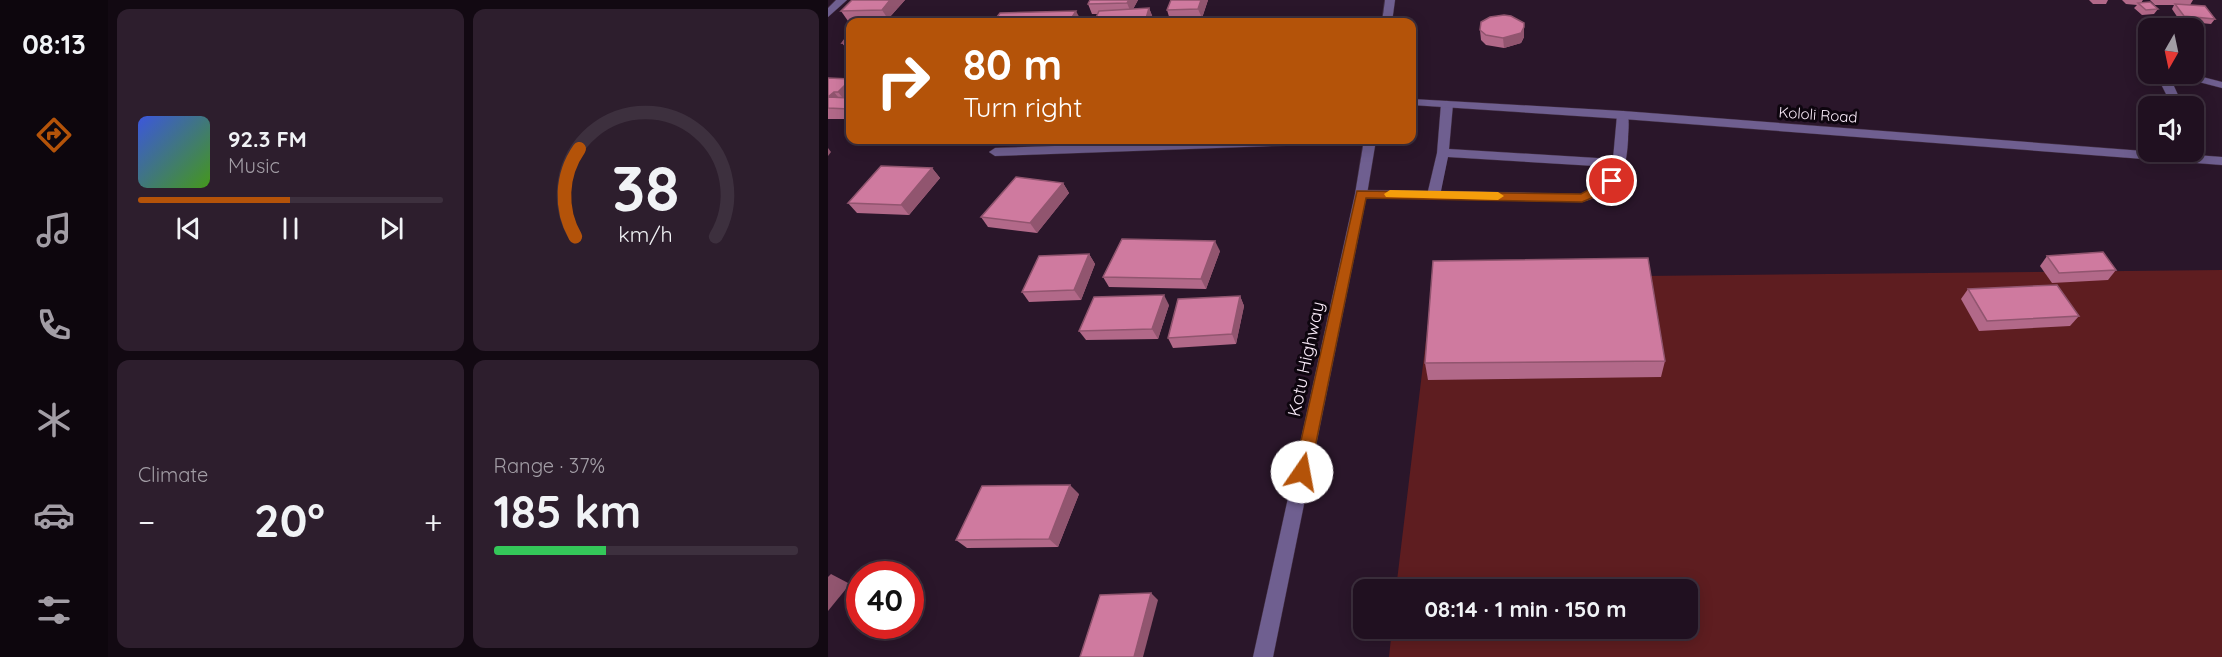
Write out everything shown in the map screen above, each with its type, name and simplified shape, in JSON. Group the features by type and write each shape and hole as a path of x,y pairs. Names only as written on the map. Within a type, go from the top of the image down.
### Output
{"street":[{"path":"828,14 842,0"},
{"path":"1388,18 1390,0"},
{"path":"2173,96 2167,84 2171,78 2195,78 2222,85"},
{"name":"Kololi Road","path":"1416,102 1623,115 2138,154"},
{"path":"1434,195 1443,153 1447,104"},
{"path":"1361,194 1582,198 1597,192 1612,181 1618,163 1623,115"},
{"path":"995,152 1218,144"},
{"name":"Kotu Highway","path":"1263,657 1361,194 1369,144"},
{"path":"1443,153 1618,163"},
{"name":"Kololi Road","path":"2204,159 2222,160"}],"shaded area":[{"path":"1435,265 1645,276 2222,270 2222,657 1389,657 1391,639 1698,639 1698,579 1397,579"}],"building":[{"path":"852,0 890,0 882,10 841,11"},
{"path":"1090,0 1129,0 1127,3 1088,4"},
{"path":"1171,0 1201,0 1198,9 1167,10"},
{"path":"2150,2 2158,9 2146,10 2138,3"},
{"path":"2175,4 2205,6 2215,19 2184,16"},
{"path":"1149,8 1146,18 1096,18 1099,11"},
{"path":"1076,11 1072,18 996,18 1000,13"},
{"path":"1504,15 1524,23 1521,33 1503,38 1486,35 1480,30 1481,22 1490,17"},
{"path":"828,78 846,79 846,84 838,92 828,97"},
{"path":"828,97 846,98 846,109 828,108"},
{"path":"881,166 932,168 901,205 848,203"},
{"path":"1016,177 1063,183 1030,223 981,217"},
{"path":"1122,239 1215,241 1201,279 1103,277"},
{"path":"2103,252 2116,270 2059,273 2047,256"},
{"path":"1089,254 1074,290 1022,292 1039,256"},
{"path":"1648,258 1665,361 1425,363 1433,261"},
{"path":"2057,285 2079,316 1987,321 1968,289"},
{"path":"1164,295 1152,329 1079,331 1094,297"},
{"path":"1240,296 1232,334 1168,338 1178,299"},
{"path":"1070,485 1049,539 956,540 982,486"},
{"path":"1151,593 1134,657 1080,657 1100,595"}],"slow traffic":[{"path":"1390,194 1498,196"}],"route":[{"path":"1302,472 1361,194 1582,198 1597,192 1612,181"}]}
